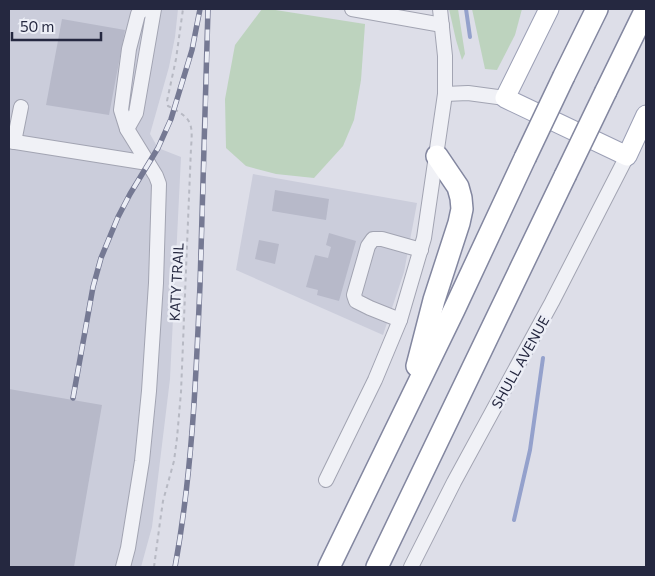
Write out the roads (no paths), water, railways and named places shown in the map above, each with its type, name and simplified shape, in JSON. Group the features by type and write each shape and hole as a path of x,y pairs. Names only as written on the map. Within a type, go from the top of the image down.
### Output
{"highway":[{"path":"329,567 597,9"},
{"path":"377,567 646,9"},
{"path":"404,412 434,300 462,209 458,187 437,156"}],"main road":[{"path":"549,9 505,98 627,156 646,115"}],"street":[{"path":"123,567 142,460 149,391 159,184 127,128 121,110 129,49 138,14 143,9"},
{"path":"127,128 136,113 154,9"},
{"path":"352,9 442,25"},
{"path":"326,480 375,380 400,320 424,238 445,94 440,9"},
{"path":"445,94 468,93 505,98"},
{"path":"21,107 12,141 148,163"},
{"name":"SHULL AVENUE","path":"411,567 454,482 552,302 627,156"},
{"path":"400,320 356,301 354,295 368,246 373,239 382,239 421,250"}],"waterway":[{"path":"466,9 470,37"},
{"path":"514,520 530,450 543,358"}],"railway":[{"path":"73,398 93,287 101,258 118,217 158,148 171,119 192,50 200,9"},
{"path":"175,567 186,497 195,391 208,9"}]}
